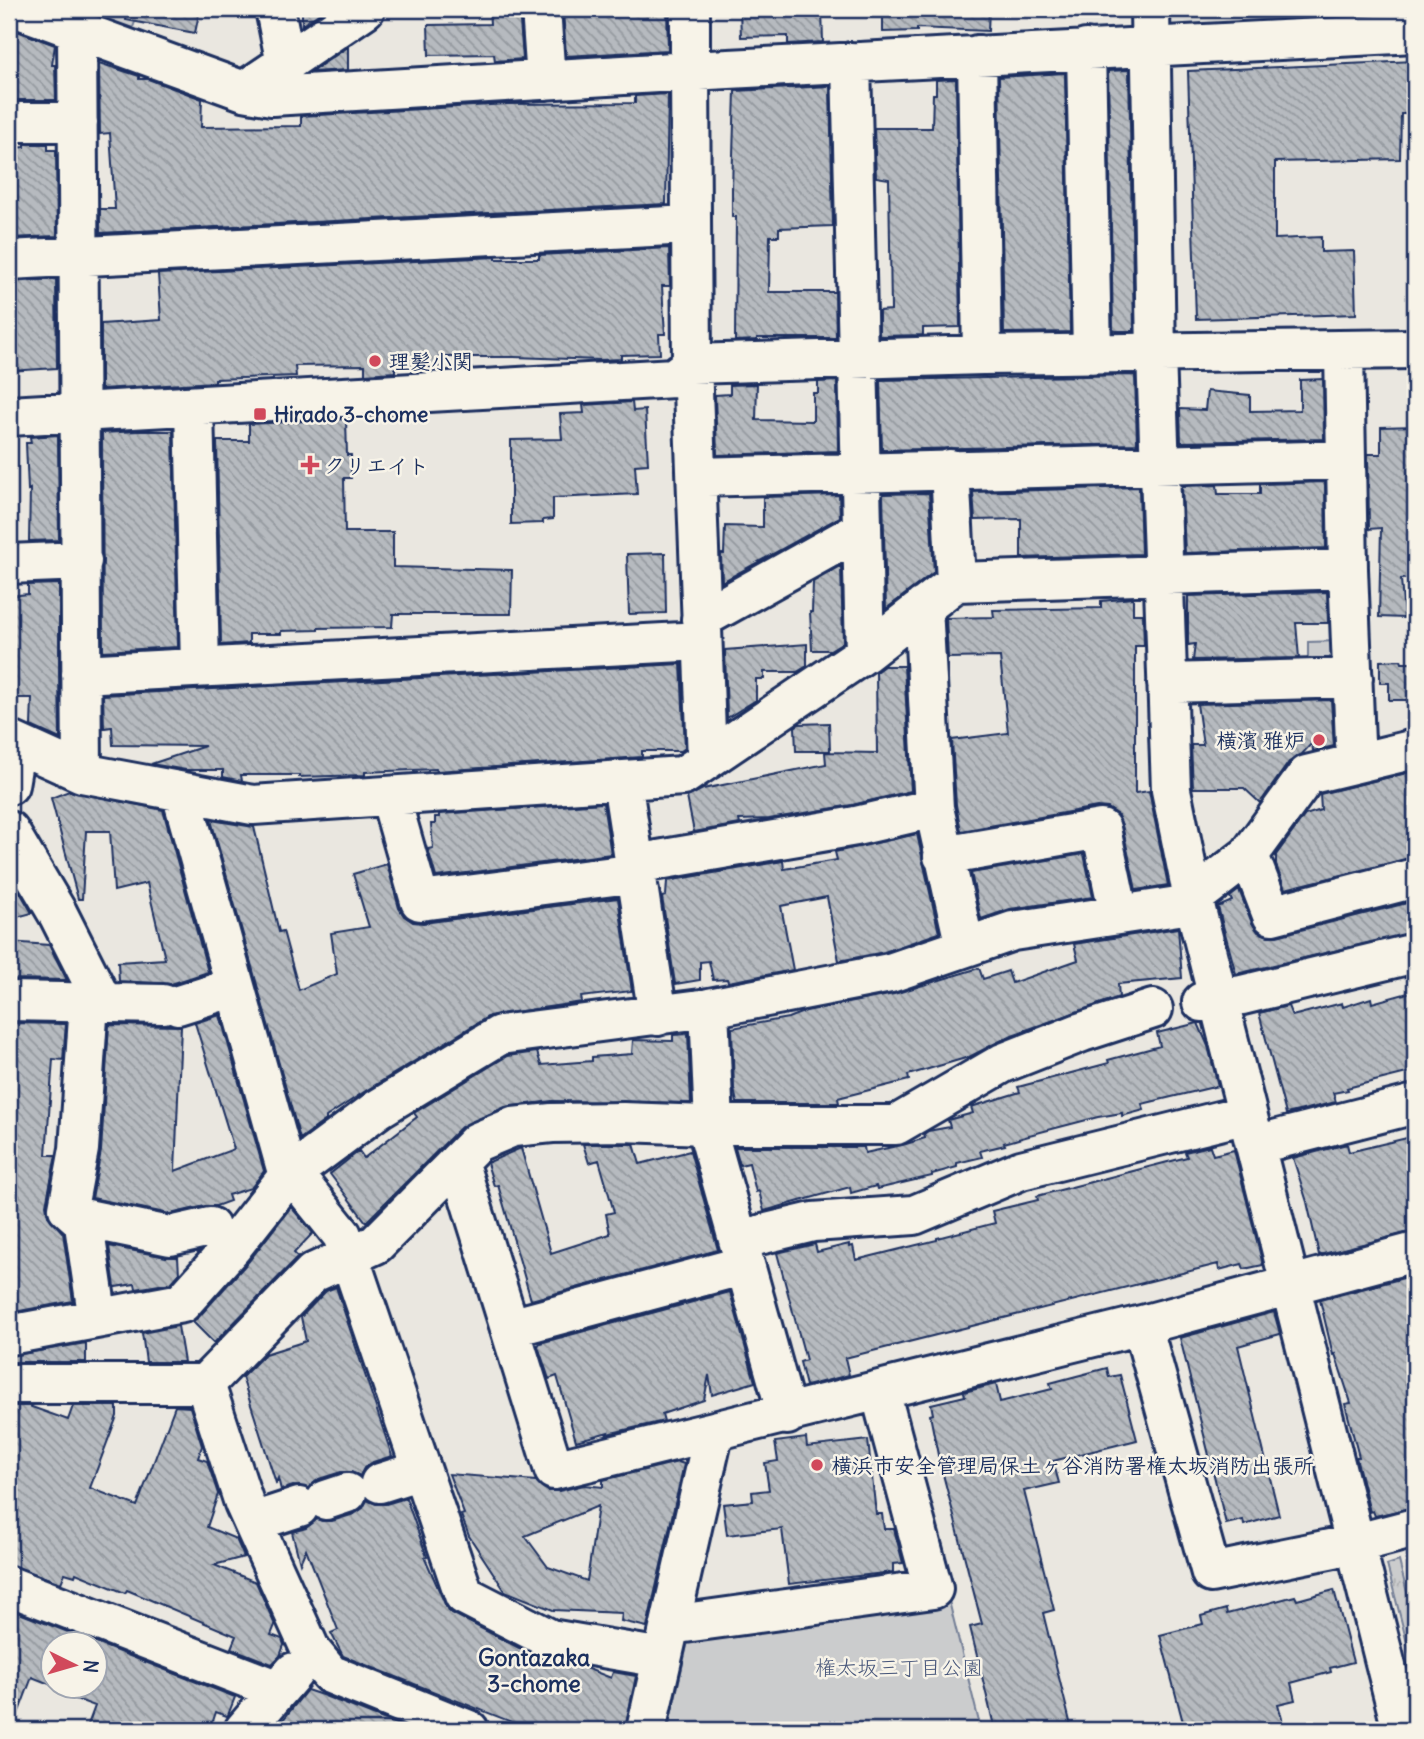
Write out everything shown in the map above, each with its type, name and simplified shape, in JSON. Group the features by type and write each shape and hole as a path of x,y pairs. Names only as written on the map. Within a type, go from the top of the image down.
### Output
{"street":[{"path":"19,9 244,91 272,96 1086,49 1151,27 1415,33"},
{"path":"275,9 285,64"},
{"path":"244,91 365,9"},
{"path":"541,9 546,80"},
{"path":"690,9 692,364 707,760"},
{"path":"1151,27 1156,354 1171,790 1210,1000 1251,1129 1402,1730"},
{"path":"77,31 82,773"},
{"path":"1086,49 1092,354"},
{"path":"977,55 982,355"},
{"path":"851,62 865,653"},
{"path":"9,122 78,122"},
{"path":"9,260 690,225"},
{"path":"9,416 674,378 692,364 982,355 1415,349"},
{"path":"1344,351 1348,569 1356,752"},
{"path":"194,406 200,667"},
{"path":"697,477 1346,460"},
{"path":"950,469 956,582"},
{"path":"81,674 701,630 861,530"},
{"path":"9,565 82,561"},
{"path":"9,786 13,742 82,773 253,805 683,776 865,653 956,582 1348,569"},
{"path":"923,607 933,808 965,947"},
{"path":"1167,683 1353,678"},
{"path":"9,1335 182,1303 234,1221 290,1174 378,1109 500,1035 709,1008 890,973 1013,931 1178,906 1193,898 1248,855 1307,775 1356,752 1415,749"},
{"path":"622,781 658,1016"},
{"path":"181,793 290,1174 342,1236 464,1595 550,1639 666,1641 933,1589 880,1391"},
{"path":"390,796 420,901 636,869 856,826 933,808"},
{"path":"943,856 1101,829 1119,915"},
{"path":"9,831 58,914 96,1003 79,1149 68,1208 78,1217 170,1236 234,1221"},
{"path":"1248,855 1272,915 1415,878"},
{"path":"1210,1000 1415,954"},
{"path":"9,1001 171,1004 236,988"},
{"path":"709,1008 710,1125 787,1415"},
{"path":"9,1384 205,1384 313,1273 376,1244 477,1142 513,1127 552,1122 896,1125 1003,1063 1153,1009"},
{"path":"510,1328 742,1253 813,1222 915,1215 1021,1170 1251,1129 1415,1104"},
{"path":"458,1161 554,1470 787,1415 1415,1253"},
{"path":"83,1218 96,1307"},
{"path":"1142,1325 1211,1573 1354,1544 1415,1528"},
{"path":"205,1384 244,1503 311,1651 330,1674 469,1730"},
{"path":"646,1730 714,1431"},
{"path":"253,1522 421,1470"},
{"path":"9,1586 278,1690"},
{"path":"244,1730 311,1651"}],"shaded area":[{"path":"1166,9 1415,9 1415,15 1173,27 1166,18"}],"green space":[{"path":"57,9 140,9 130,35"},
{"path":"1338,641 1341,658 1308,666 1308,642"},
{"path":"1399,1561 1415,1624 1415,1674 1387,1565"},
{"name":"権太坂三丁目公園","path":"948,1597 981,1730 687,1730 669,1725 688,1641"}],"building":[{"path":"127,9 200,9 195,33 126,20"},
{"path":"302,9 326,9 302,25"},
{"path":"489,9 519,9 523,59 495,61 494,54 429,55 428,25 490,24"},
{"path":"563,9 667,9 668,50 566,56"},
{"path":"740,9 822,9 823,42 788,44 788,36 741,37"},
{"path":"883,9 989,9 988,31 917,28 917,31 883,32"},
{"path":"9,28 55,45 52,65 55,65 56,100 9,100"},
{"path":"348,47 348,70 311,72"},
{"path":"1415,61 1415,114 1401,114 1400,159 1275,162 1275,239 1321,237 1321,252 1354,251 1356,314 1196,319 1188,71"},
{"path":"99,63 202,99 201,127 301,126 301,116 508,104 635,103 635,96 668,94 666,204 100,233 100,209 115,209 110,133 100,134"},
{"path":"1129,70 1134,331 1116,331 1113,330 1108,71"},
{"path":"1065,73 1070,332 1004,333 999,77"},
{"path":"956,79 960,327 923,328 923,335 879,336 879,311 891,310 889,179 876,177 874,128 932,128 936,80"},
{"path":"830,86 833,226 779,228 779,236 770,236 769,292 835,292 836,338 757,338 735,341 736,217 732,217 732,187 735,91"},
{"path":"25,144 48,144 48,150 56,150 57,236 9,238 9,148 25,147"},
{"path":"669,248 670,286 662,286 665,334 659,334 660,354 621,355 621,359 600,360 439,357 439,368 395,368 395,372 365,374 365,365 295,366 296,376 215,379 215,382 101,389 101,324 161,320 158,274 496,257 539,259 539,255"},
{"path":"56,279 57,368 9,371 9,282"},
{"path":"1135,375 1137,444 882,450 880,380"},
{"path":"1323,379 1324,439 1181,442 1180,409 1205,410 1207,391 1250,395 1250,411 1300,410 1300,380"},
{"path":"837,381 838,451 717,455 715,395 730,394 730,385 757,384 756,420 813,421 813,393 818,393 818,382"},
{"path":"632,402 633,411 645,410 648,464 635,465 637,494 553,498 553,519 543,520 543,523 511,524 511,440 562,439 560,414 584,413 583,405"},
{"path":"346,419 351,478 344,478 345,532 393,532 393,567 512,570 511,614 393,614 392,627 318,628 281,631 281,634 249,634 249,643 221,645 217,441 249,441 249,424"},
{"path":"1415,426 1415,578 1401,579 1404,618 1379,617 1381,528 1369,529 1368,454 1381,454 1381,427"},
{"path":"173,431 178,647 103,651 102,433"},
{"path":"58,435 59,540 29,541 30,489 28,490 26,443 31,443 30,437"},
{"path":"1325,482 1326,548 1185,553 1182,486 1217,485 1218,494 1260,494 1260,484"},
{"path":"1139,487 1141,554 1021,558 1021,519 975,520 973,492"},
{"path":"929,493 934,572 886,609 883,494"},
{"path":"839,495 840,517 722,582 721,554 724,554 725,526 763,527 763,497"},
{"path":"665,553 666,613 629,614 627,554"},
{"path":"841,566 843,642 830,650 812,650 810,612 813,582"},
{"path":"59,584 60,739 31,726 32,698 15,698 15,694 9,694 9,596 28,594 28,585"},
{"path":"1327,592 1328,623 1296,623 1299,658 1193,660 1195,644 1188,645 1188,596"},
{"path":"1133,598 1133,614 1143,614 1144,646 1135,646 1135,793 1149,791 1168,885 1136,890 1122,825 1117,814 1108,808 1097,807 961,831 956,805 952,740 1008,733 1000,657 948,658 946,618 994,617 993,610 1101,608 1101,601"},
{"path":"807,644 807,666 797,672 764,672 764,679 756,679 756,700 727,718 725,650"},
{"path":"1401,660 1402,663 1415,663 1415,700 1389,700 1389,683 1380,683 1380,661"},
{"path":"681,664 685,748 681,751 642,751 642,757 437,771 365,772 365,775 241,775 242,781 223,777 223,770 186,770 151,764 205,746 113,745 112,727 104,728 103,695"},
{"path":"884,666 904,666 911,791 852,805 769,819 739,820 740,824 694,832 687,797 703,789 826,764 825,752 877,753 876,672"},
{"path":"1331,700 1334,746 1313,751 1312,743 1302,754 1289,762 1260,803 1244,788 1193,788 1191,745 1203,745 1197,704"},
{"path":"829,723 830,751 796,751 795,727 799,724"},
{"path":"1415,771 1415,857 1285,889 1276,865 1276,855 1305,815 1321,810 1320,794"},
{"path":"69,791 163,810 208,972 171,984 119,981 118,962 165,959 147,883 114,891 110,831 86,831 82,899 78,899 51,798"},
{"path":"603,803 611,854 436,877 428,849 433,848 431,824 435,824 435,817 439,817 439,814"},
{"path":"211,820 254,827 279,932 283,931 299,990 337,974 331,933 369,927 353,874 387,864 399,908 404,916 413,922 423,923 618,898 632,991 581,997 582,1002 489,1016 367,1090 326,1117 326,1120 300,1139"},
{"path":"917,834 939,933 884,952 839,961 827,897 781,906 793,970 728,982 727,979 713,980 709,961 700,962 700,980 675,984 662,897 666,896 667,881 783,861 784,869 837,860 835,852"},
{"path":"1084,854 1093,897 1010,909 981,919 971,873"},
{"path":"13,880 32,913 10,919 11,893"},
{"path":"1239,890 1252,923 1258,932 1268,936 1415,901 1415,932 1236,974 1218,907 1232,901 1230,897"},
{"path":"1178,928 1182,978 1118,984 1119,997 1012,1035 969,1057 908,1075 909,1080 838,1098 839,1103 737,1103 732,1028 894,994 979,968 983,979 1008,971 1012,983 1078,960 1074,944"},
{"path":"9,942 49,945 67,980 9,979"},
{"path":"1415,991 1415,1071 1347,1088 1348,1090 1333,1093 1336,1102 1286,1114 1259,1013 1288,1006 1292,1016 1342,1003 1343,1007 1371,998 1372,1003"},
{"path":"220,1015 264,1171 251,1188 228,1195 230,1201 170,1214 92,1198 101,1151 109,1025 181,1026 175,1171 234,1149 195,1023"},
{"path":"9,1023 66,1024 63,1060 53,1059 46,1155 56,1155 46,1205 48,1216 63,1233 73,1301 9,1313 9,1100 13,1054 9,1054"},
{"path":"1198,1023 1208,1046 1218,1086 1142,1104 1144,1110 1122,1116 1122,1113 1098,1117 1029,1135 980,1151 982,1157 957,1163 957,1167 932,1176 851,1193 850,1187 764,1211 749,1163 740,1165 735,1147 864,1147 865,1153 906,1144 925,1138 924,1134 928,1131 950,1127 948,1120 973,1113 971,1107 1020,1092 1018,1087 1109,1063 1108,1060 1160,1046 1157,1033"},
{"path":"688,1034 691,1103 552,1101 505,1107 461,1127 366,1222 330,1174 359,1151 364,1158 417,1117 414,1113 507,1056 537,1052 541,1065 592,1061 592,1057 632,1054 633,1040 673,1041 673,1035"},
{"path":"1415,1136 1415,1231 1319,1255 1307,1202 1293,1158 1347,1144 1349,1152"},
{"path":"583,1144 634,1144 640,1164 690,1151 718,1250 531,1300 498,1185 494,1186 487,1163 521,1148 551,1253 610,1234 606,1214 614,1212 599,1160 589,1163"},
{"path":"1210,1146 1213,1155 1234,1150 1263,1265 1244,1269 1242,1264 1219,1270 1218,1264 845,1358 849,1375 806,1386 800,1362 806,1360 777,1253 815,1244 817,1252 849,1244 849,1247 853,1246 856,1260 937,1240 995,1223 992,1211 1038,1200 1037,1196 1187,1157 1185,1152"},
{"path":"291,1207 313,1233 294,1253 298,1257 214,1343 192,1321 198,1318 249,1261"},
{"path":"109,1246 178,1257 179,1274 171,1283 136,1289 135,1284 115,1287"},
{"path":"1415,1275 1415,1289 1409,1290 1415,1315 1415,1507 1375,1516 1373,1511 1370,1512 1356,1457 1359,1457 1345,1404 1351,1403 1335,1354 1333,1355 1320,1300"},
{"path":"336,1287 392,1456 373,1462 364,1468 360,1476 341,1472 319,1479 308,1488 293,1486 281,1490 278,1478 276,1483 242,1377 265,1354 306,1341 301,1317 326,1291"},
{"path":"730,1292 755,1382 712,1395 709,1375 704,1400 662,1414 664,1421 576,1441 557,1376 549,1379 538,1346 540,1343"},
{"path":"1274,1312 1280,1334 1238,1346 1279,1515 1244,1525 1243,1520 1226,1524 1180,1338"},
{"path":"178,1326 184,1362 146,1362 142,1333"},
{"path":"86,1343 86,1362 9,1362 9,1356"},
{"path":"1107,1368 1109,1377 1120,1375 1137,1440 1053,1461 1059,1483 1024,1491 1054,1610 1043,1613 1072,1730 995,1730 970,1627 982,1624 938,1455 930,1415 933,1414 931,1404 965,1396 964,1392 996,1384 1000,1402 1052,1389 1050,1383"},
{"path":"9,1406 29,1406 68,1420 73,1406 117,1406 117,1416 90,1488 137,1506 175,1406 190,1407 202,1446 198,1458 207,1461 218,1494 207,1527 236,1539 244,1557 214,1565 256,1582 275,1625 271,1635 282,1639 284,1645 280,1656 272,1664 231,1648 236,1636 127,1590 125,1593 76,1573 75,1576 65,1573 61,1583 9,1565"},
{"path":"806,1438 807,1447 868,1440 876,1514 882,1514 884,1529 894,1529 903,1563 893,1564 893,1572 789,1584 782,1529 727,1535 723,1504 753,1501 752,1492 769,1490 765,1463 778,1461 775,1442"},
{"path":"678,1462 684,1464 647,1627 621,1621 622,1613 553,1610 505,1591 469,1536 449,1474 536,1481 548,1491 584,1485 603,1487 603,1480","holes":["598,1506 587,1581 548,1567 525,1536"]},
{"path":"406,1498 427,1557 425,1558 448,1611 540,1659 583,1667 611,1678 613,1672 636,1676 625,1730 532,1730 343,1656 331,1633 338,1630 306,1549 300,1563 292,1532 306,1528 317,1519 332,1521 354,1514 363,1508 367,1500 386,1504"},
{"path":"1334,1590 1353,1662 1330,1668 1331,1672 1291,1683 1295,1700 1278,1704 1285,1730 1185,1730 1160,1635 1203,1624 1201,1616 1226,1609 1227,1614 1295,1596 1297,1600"},
{"path":"9,1609 63,1630 38,1630 38,1679 32,1677 12,1730 9,1730"},
{"path":"108,1648 235,1697 227,1716 216,1712 210,1730 86,1730 95,1706 78,1700 108,1700"},
{"path":"307,1690 322,1695 411,1730 275,1730"}],"place":[{"name":"理髪小関","path":"375,361"},
{"name":"Hirado 3-chome","path":"260,414"},
{"name":"クリエイト","path":"310,465"},
{"name":"横濱 雅炉","path":"1319,740"},
{"name":"横浜市安全管理局保土ヶ谷消防署権太坂消防出張所","path":"817,1465"}],"district":[{"name":"Gontazaka 3-chome","path":"534,1670"}]}
